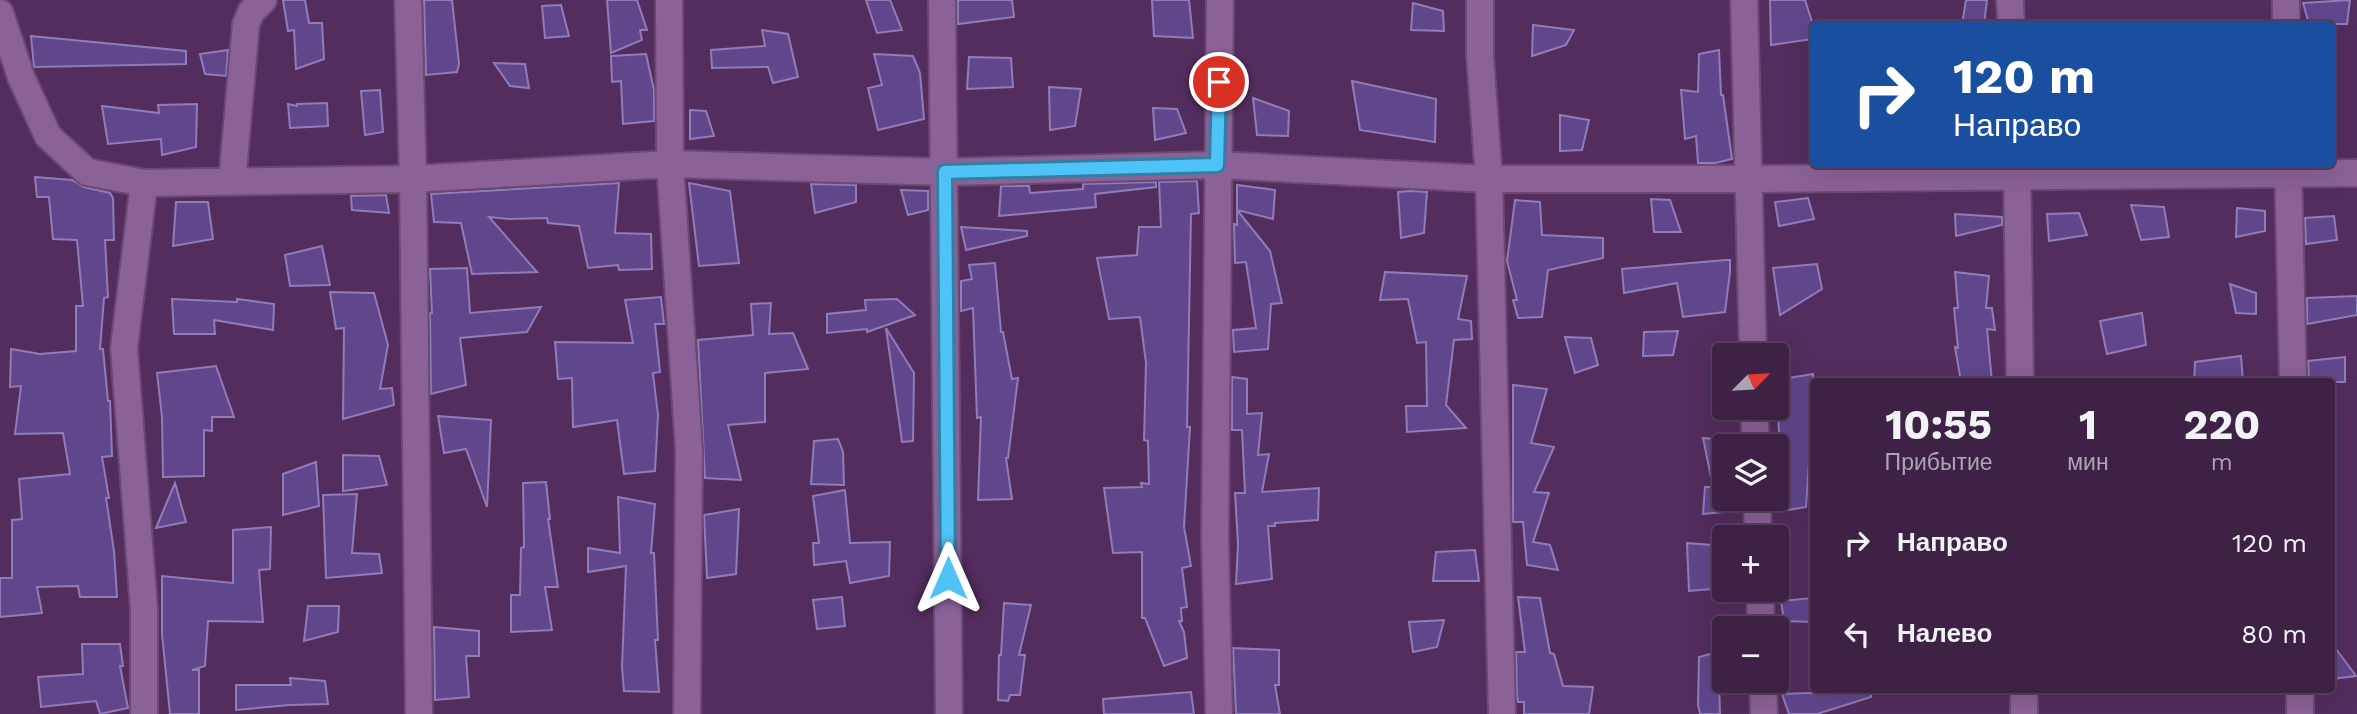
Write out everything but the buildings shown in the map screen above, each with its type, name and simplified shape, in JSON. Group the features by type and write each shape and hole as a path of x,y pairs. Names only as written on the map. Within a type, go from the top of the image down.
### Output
{"street":[{"path":"232,182 246,24 251,12 263,0"},
{"path":"408,0 414,179 419,714"},
{"path":"669,0 670,164 689,450 687,714"},
{"path":"942,0 949,714"},
{"path":"1219,714 1215,539 1220,0"},
{"path":"1480,0 1480,56 1489,179 1502,714"},
{"path":"1744,0 1753,343"},
{"path":"2010,0 2011,21"},
{"path":"2286,0 2286,21"},
{"path":"0,13 21,77 48,136 87,172 144,183 414,179 670,164 945,172 1217,165 1489,179 1747,179 2017,171 2288,170 2357,173"},
{"path":"2288,170 2293,378"},
{"path":"2017,171 2020,378"},
{"path":"144,183 124,348 144,609 144,714"},
{"path":"1763,693 1764,714"},
{"path":"2024,693 2024,714"},
{"path":"2300,693 2300,714"}],"route":[{"path":"948,578 945,172 1217,165 1219,82"}]}
